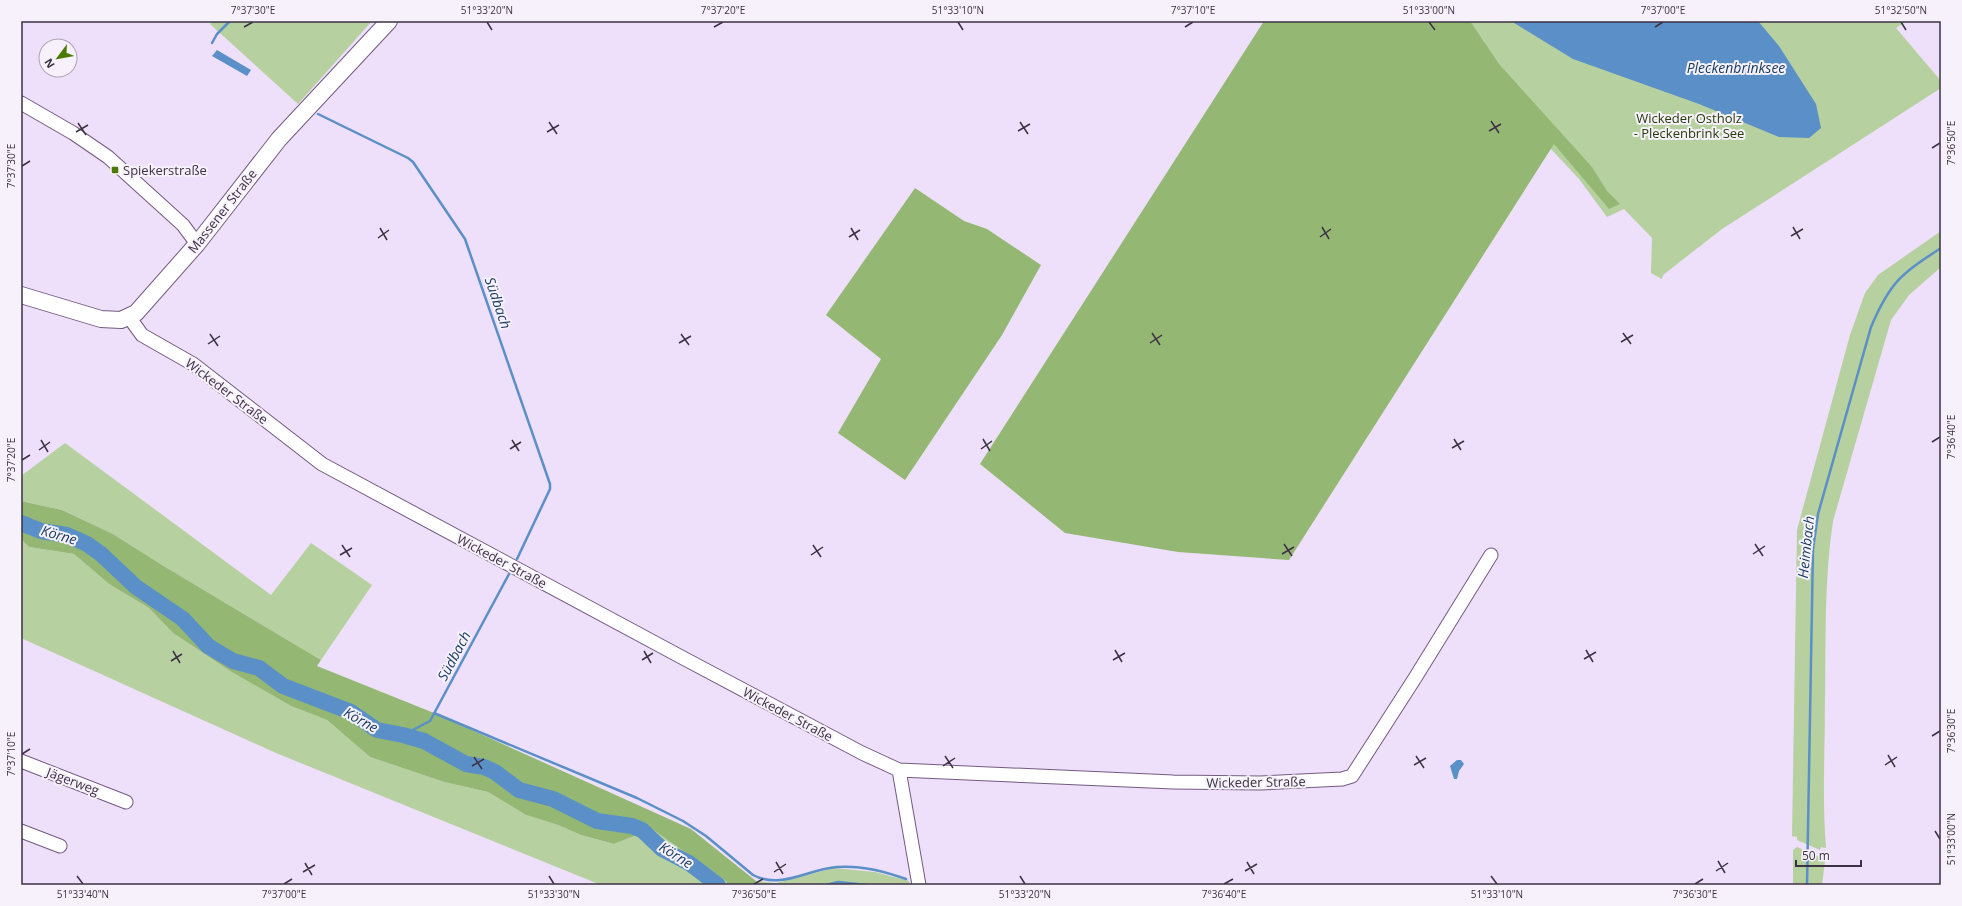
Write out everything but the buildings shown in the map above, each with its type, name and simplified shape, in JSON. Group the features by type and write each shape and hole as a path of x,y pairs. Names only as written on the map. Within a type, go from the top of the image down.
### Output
{"main road":[{"name":"Massener Straße","path":"129,317 142,308 197,244 279,139 389,21"},
{"path":"21,295 100,319 121,320 129,317"}],"street":[{"path":"21,103 73,133 108,157 183,225 197,244"},
{"name":"Wickeder Straße","path":"129,317 142,335 193,364 322,464 678,656 862,753 899,770 1173,782 1260,783 1342,779 1352,776 1491,555"},
{"name":"Jägerweg","path":"21,761 126,802"},
{"path":"899,770 919,885"},
{"path":"21,831 60,846"}],"green space":[{"path":"213,21 372,21 298,104 210,24"},
{"path":"1264,21 1470,21 1499,64 1592,167 1607,191 1620,204 1609,209 1554,144 1289,560 1178,552 1065,533 980,464"},
{"name":"Wickeder Ostholz - Pleckenbrink See","path":"1446,21 1907,21 1896,28 1941,81 1941,88 1722,229 1663,275 1662,279 1651,273 1652,238 1624,209 1607,217 1579,179 1506,101"},
{"path":"915,188 964,221 987,229 1041,265 1002,335 905,480 838,433 881,359 826,315"},
{"path":"1941,231 1941,267 1909,295 1891,320 1833,521 1828,565 1826,610 1824,793 1826,848 1821,847 1820,850 1797,840 1797,837 1792,836 1797,530 1850,335 1865,293 1878,275"},
{"path":"65,443 271,595 311,543 372,585 321,660 113,534 62,510 21,501 21,476"},
{"path":"21,501 62,510 113,534 321,660 317,666 434,713 691,829 756,881 754,885 728,885 726,881 652,829 614,844 581,835 558,825 526,815 488,792 444,782 370,757 327,720 291,706 230,671 173,633 149,608 109,584 74,554 29,547 21,539"},
{"path":"21,539 29,547 74,554 109,584 149,608 173,633 230,671 291,706 327,720 370,757 444,782 488,792 526,815 558,825 581,835 614,844 652,829 726,881 728,885 601,885 276,753 21,638"},
{"path":"1797,847 1820,857 1825,861 1822,885 1793,885 1793,850"},
{"path":"834,868 875,872 909,881 910,885 754,885 756,881 776,883"}],"water":[{"name":"Pleckenbrinksee","path":"1511,21 1758,21 1779,46 1816,104 1821,128 1809,138 1779,137 1699,104 1573,59"},
{"path":"217,50 251,70 247,76 212,56"},
{"path":"1457,760 1461,760 1464,764 1459,771 1457,779 1454,779 1450,766"}],"waterway":[{"path":"212,43 217,34 230,21"},
{"name":"Südbach","path":"318,114 408,158 413,162 465,239 550,484 550,489 517,559"},
{"name":"Heimbach","path":"1807,885 1813,549 1818,514 1871,327 1884,299 1898,280 1916,265 1941,248"},
{"name":"Körne","path":"21,523 41,531 67,535 87,544 101,554 136,587 183,619 208,646 233,661 259,668 283,686 351,712 377,730 424,741 466,764 484,767 495,772 519,790 553,799 597,821 632,826 642,830 662,849 689,863 718,885"},
{"name":"Südbach","path":"403,735 430,721 509,574"},
{"path":"434,713 637,798 683,821 706,836 753,875 763,879 784,880 837,867 872,869 906,879"},
{"name":"Heimbach","path":"826,885 838,882 867,885"}],"place":[{"name":"Spiekerstraße","path":"115,170"}]}
